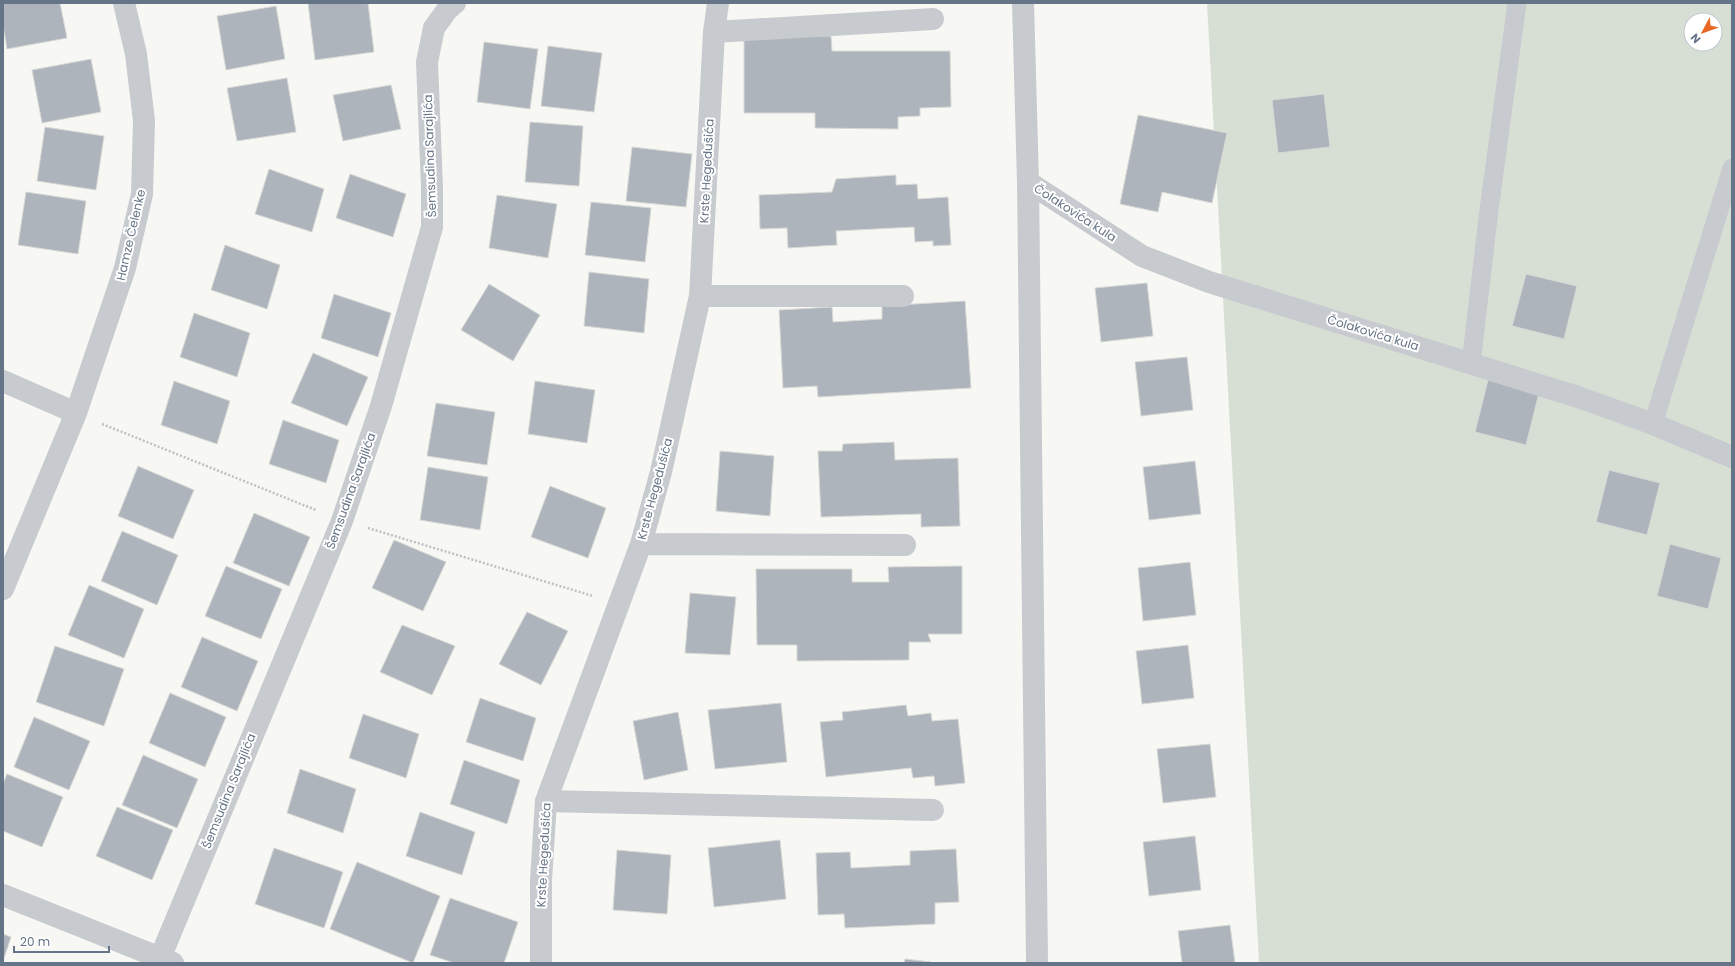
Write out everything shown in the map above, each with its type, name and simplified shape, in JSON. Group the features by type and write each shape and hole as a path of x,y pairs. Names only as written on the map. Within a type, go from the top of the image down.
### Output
{"street":[{"name":"Hamze Čelenke","path":"3,589 76,414 125,268 142,194 144,121 136,54 124,3"},
{"name":"Šemsudina Sarajlića","path":"164,961 342,520 381,406 432,227 426,62 434,28 447,10 455,3"},
{"name":"Krste Hegedušića","path":"541,963 541,880 546,801 641,544 661,472 700,296 714,32 718,3"},
{"path":"1023,3 1028,182 1037,963"},
{"path":"714,32 933,19"},
{"name":"Čolakovića kula","path":"1028,182 1142,256 1209,282 1578,397 1653,424 1732,457"},
{"path":"700,296 903,296"},
{"path":"3,381 76,414"},
{"path":"641,544 905,545"},
{"path":"546,801 933,810"},
{"path":"3,895 164,961"}],"lane":[{"path":"1471,364 1489,210 1517,3"},
{"path":"1653,424 1732,168"}],"shaded area":[{"path":"1207,3 1732,3 1732,963 1259,963"}],"building":[{"path":"3,3 60,3 67,38 7,49 3,25"},
{"path":"308,3 368,3 374,52 315,60"},
{"path":"276,6 285,59 226,70 217,16"},
{"path":"831,36 832,51 950,51 951,107 920,108 920,116 898,117 898,129 815,128 815,113 744,113 744,37"},
{"path":"484,42 538,49 530,109 477,102"},
{"path":"548,46 602,53 594,112 541,106"},
{"path":"91,59 101,112 42,123 32,70"},
{"path":"287,78 296,132 237,141 227,88"},
{"path":"391,85 401,129 343,141 333,95"},
{"path":"1324,94 1330,147 1278,153 1272,100"},
{"path":"1138,115 1227,133 1212,203 1162,192 1158,212 1120,204"},
{"path":"530,122 583,126 579,186 525,182"},
{"path":"45,127 104,136 96,190 37,181"},
{"path":"632,147 692,154 686,207 626,201"},
{"path":"269,169 324,189 312,232 255,214"},
{"path":"350,174 406,194 393,237 336,218"},
{"path":"896,175 896,185 917,184 918,199 948,197 951,245 933,246 933,241 915,242 914,227 836,231 837,245 788,248 787,228 760,229 759,195 832,192 836,179"},
{"path":"26,192 86,201 78,254 18,245"},
{"path":"497,195 557,204 548,258 489,248"},
{"path":"591,202 651,208 645,262 585,255"},
{"path":"225,245 280,265 267,309 211,290"},
{"path":"589,272 649,279 644,333 584,326"},
{"path":"1526,274 1577,286 1564,339 1512,326"},
{"path":"1147,283 1153,336 1101,342 1095,288"},
{"path":"489,284 540,315 513,361 461,330"},
{"path":"334,294 391,313 378,357 321,338"},
{"path":"965,301 971,388 818,397 817,386 783,388 779,310 832,307 833,322 882,319 882,306"},
{"path":"194,313 250,333 237,377 180,357"},
{"path":"313,353 368,377 347,426 291,403"},
{"path":"1187,357 1193,410 1141,416 1135,362"},
{"path":"1488,380 1539,393 1526,445 1475,432"},
{"path":"174,381 230,401 217,444 161,425"},
{"path":"535,381 595,390 587,443 528,434"},
{"path":"436,403 495,412 487,465 427,456"},
{"path":"283,420 339,440 326,483 269,464"},
{"path":"894,442 895,460 958,458 960,526 921,527 921,514 821,517 818,451 842,451 843,444"},
{"path":"720,451 774,456 770,516 716,511"},
{"path":"1195,461 1201,514 1149,520 1143,467"},
{"path":"138,466 194,490 173,539 118,516"},
{"path":"428,467 488,477 480,530 420,520"},
{"path":"1609,470 1660,483 1647,535 1596,522"},
{"path":"550,486 606,508 588,558 531,537"},
{"path":"254,513 310,537 289,586 233,563"},
{"path":"122,531 178,555 157,605 101,581"},
{"path":"394,540 446,562 423,611 372,588"},
{"path":"1670,544 1721,558 1708,609 1657,596"},
{"path":"1190,562 1196,615 1143,621 1138,568"},
{"path":"226,566 282,589 261,639 205,616"},
{"path":"962,566 962,634 928,634 931,642 909,642 909,660 797,661 797,645 757,645 756,569 852,569 852,582 889,582 888,567"},
{"path":"89,585 144,609 124,658 68,635"},
{"path":"690,593 736,597 730,655 685,653"},
{"path":"527,612 568,631 541,685 499,664"},
{"path":"402,625 455,646 432,695 380,672"},
{"path":"202,637 258,661 237,711 181,687"},
{"path":"1188,645 1194,698 1142,704 1136,651"},
{"path":"55,646 124,669 104,726 36,702"},
{"path":"170,693 226,717 205,767 149,743"},
{"path":"480,698 536,718 523,761 466,742"},
{"path":"781,703 787,762 715,769 708,710"},
{"path":"906,705 908,716 931,713 932,721 958,719 965,783 935,786 934,776 913,778 911,768 826,777 820,722 843,720 842,712"},
{"path":"678,712 688,770 644,780 633,721"},
{"path":"363,714 419,734 406,778 349,758"},
{"path":"34,717 90,741 69,790 14,767"},
{"path":"1210,744 1216,797 1163,803 1157,749"},
{"path":"143,755 198,779 177,828 122,805"},
{"path":"464,760 520,780 507,824 450,804"},
{"path":"300,769 356,789 343,833 287,813"},
{"path":"7,774 63,797 42,847 3,831 3,784"},
{"path":"117,807 173,830 152,880 96,856"},
{"path":"420,812 475,832 462,875 406,856"},
{"path":"1195,836 1201,890 1149,896 1143,842"},
{"path":"780,840 786,899 714,907 708,848"},
{"path":"274,848 343,872 324,928 255,904"},
{"path":"956,849 959,902 935,903 935,924 845,928 844,914 818,915 816,853 850,852 851,868 910,865 910,851"},
{"path":"617,850 671,855 667,914 613,910"},
{"path":"357,862 440,896 413,963 330,929"},
{"path":"450,898 518,922 504,963 454,963 430,955"},
{"path":"1230,925 1235,963 1182,963 1178,931"},
{"path":"3,934 11,937 3,961"},
{"path":"905,959 931,962 932,963 904,963"}]}
